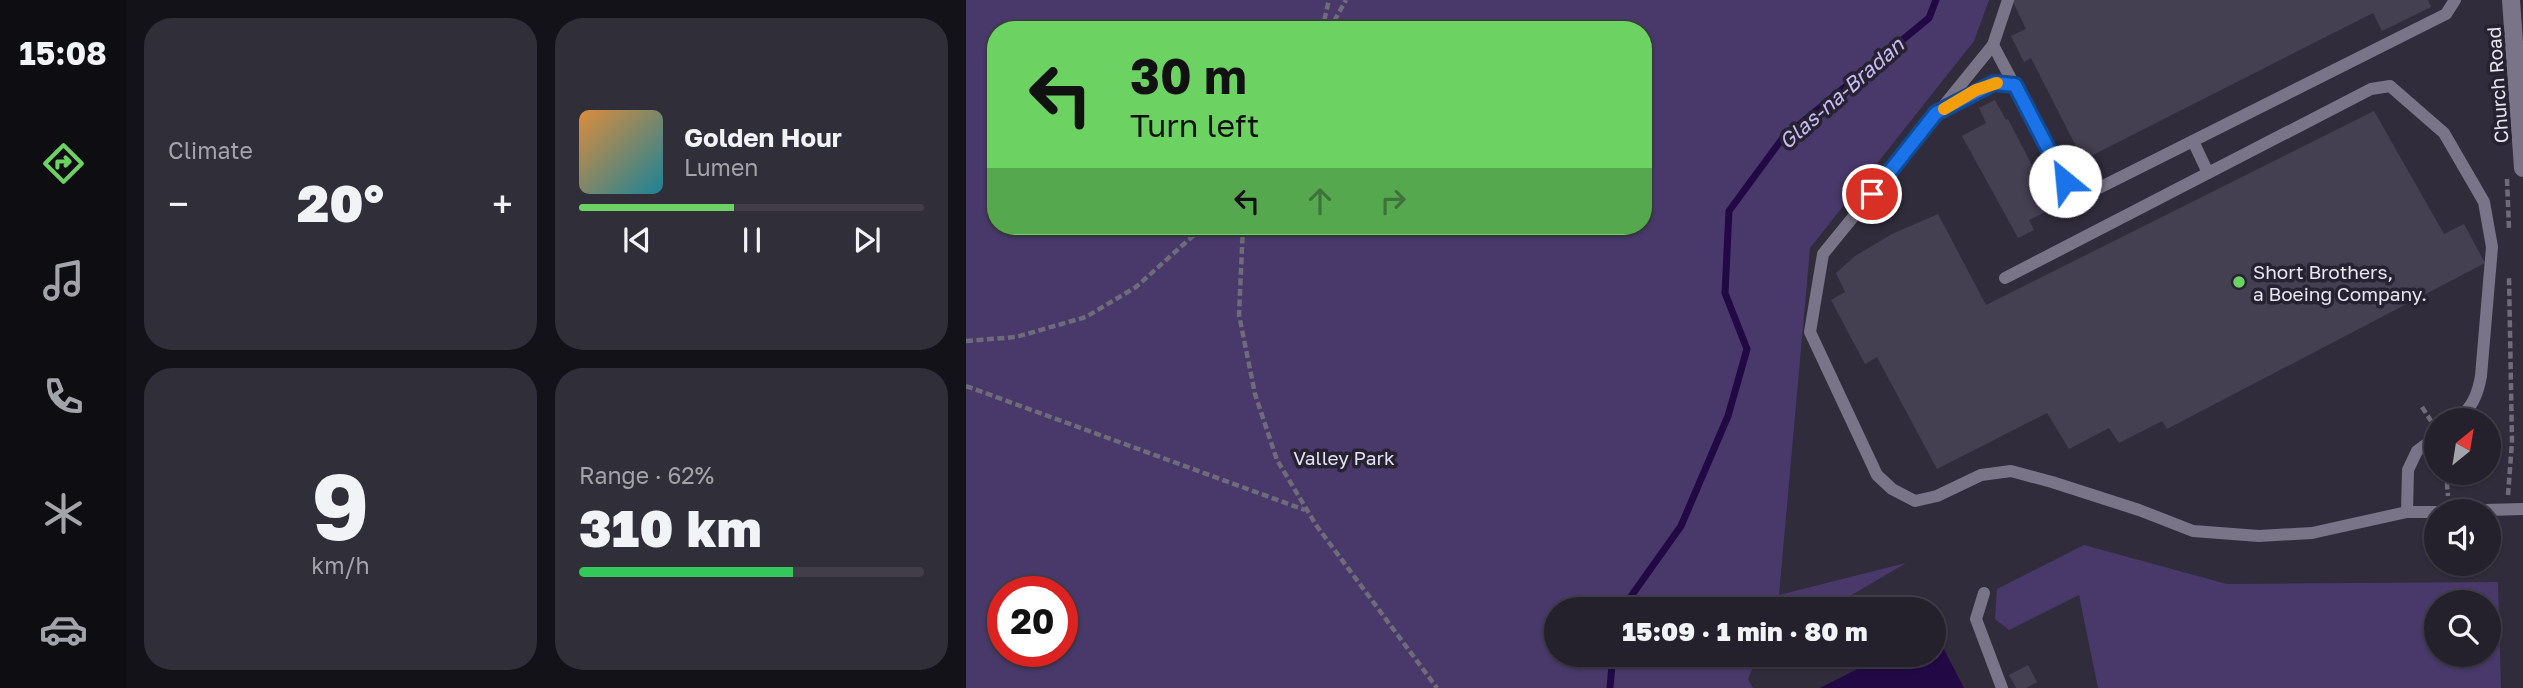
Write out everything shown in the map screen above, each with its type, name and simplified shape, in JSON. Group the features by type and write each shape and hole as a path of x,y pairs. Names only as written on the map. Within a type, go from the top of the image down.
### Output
{"street":[{"name":"Church Road","path":"2511,0 2519,21 2523,168"}],"lane":[{"path":"2008,0 1993,45 1823,254 1810,332 1877,475 1892,489 1915,501 1937,496 1981,475 2011,471 2140,510 2193,531 2259,536 2312,533 2407,512 2424,512"},
{"path":"1993,45 2065,181 2073,192 2087,194 2446,14 2455,0"},
{"path":"1936,113 1994,83 2015,85"},
{"path":"2005,278 2371,89 2390,86 2444,133 2484,202 2492,247 2478,393 2469,408"},
{"path":"2193,141 2208,173"},
{"path":"2407,512 2408,470 2417,451 2424,446"},
{"path":"2501,510 2523,509"},
{"path":"1984,593 1976,619 2002,688"}],"path":[{"path":"1324,21 1329,0"},
{"path":"1334,21 1346,0"},
{"path":"966,341 1016,337 1086,317 1136,287 1195,235"},
{"path":"1243,235 1239,315 1255,394 1277,460 1306,510 1437,688"},
{"path":"966,386 1306,510"}],"green space":[{"name":"Valley Park","path":"966,0 1989,0 1974,41 1810,248 1779,595 1906,563 1848,597 1544,597 1544,667 1753,667 1748,679 1753,688 966,688"},
{"path":"2084,545 2227,584 2498,582 2498,590 2424,590 2424,667 2500,667 2501,688 2098,688 2079,595 2009,630 1995,619 1997,589"}],"shaded area":[{"path":"1946,653 1964,688 1820,688 1861,667 1946,667"}],"building":[{"path":"2012,0 2428,0 2431,7 2382,31 2373,13 2083,160 2031,58 2024,62 2011,36 2026,29"},
{"path":"1995,100 2006,120 2008,119 2054,208 2029,220 2034,230 2018,238 1962,136 1986,123 1979,108"},
{"name":"Short Brothers, a Boeing Company.","path":"2374,111 2444,234 2464,224 2485,263 2167,429 2162,421 2119,443 2109,428 2069,449 2047,413 1937,469 1877,357 1865,364 1831,300 1845,292 1836,273 1855,256 1892,234 1938,214 1986,305"},
{"path":"2028,665 2037,682 2026,688 2016,688 2009,675"}],"waterway":[{"name":"Glas-na-Bradan","path":"1631,597 1681,526 1728,416 1747,349 1725,293 1729,211 1782,139 1929,18 1936,0"},
{"name":"Glas-na-Bradan","path":"1610,688 1612,667"}],"slow traffic":[{"path":"1944,109 1976,90 1997,83"}],"place":[{"name":"Short Brothers, a Boeing Company.","path":"2239,282"}],"route":[{"path":"1872,194 1936,113 1994,83 2015,85 2065,181"}]}
